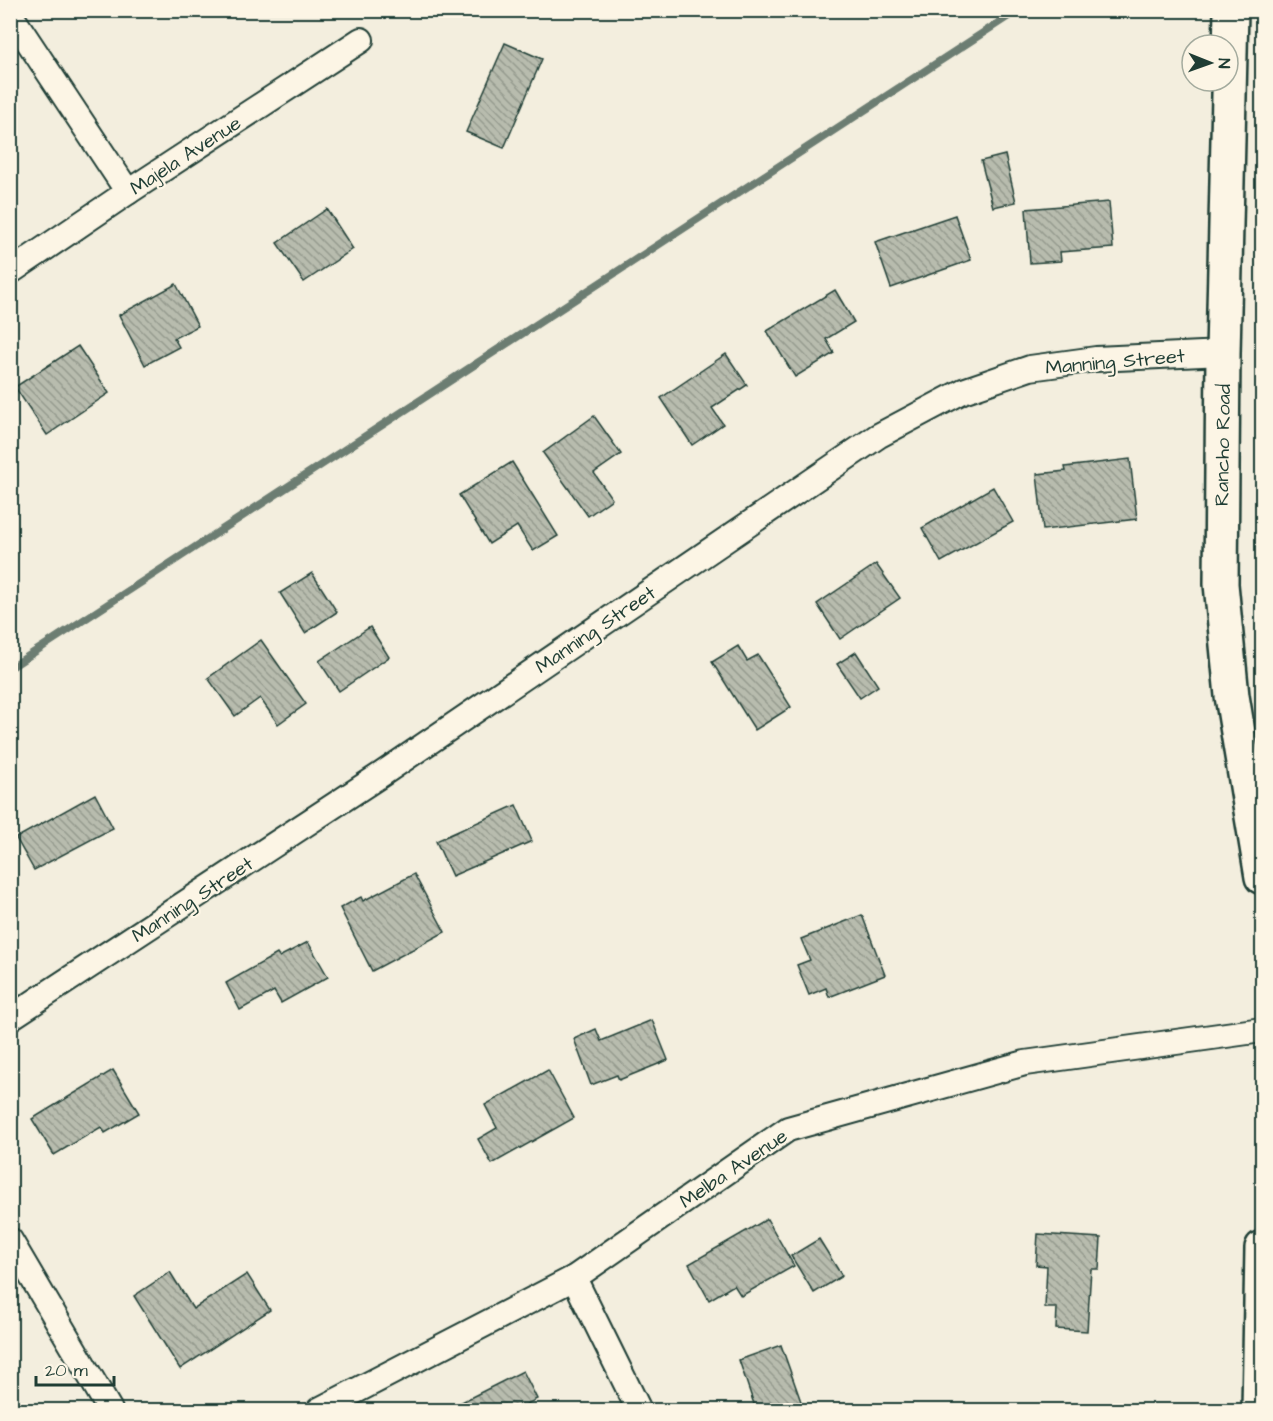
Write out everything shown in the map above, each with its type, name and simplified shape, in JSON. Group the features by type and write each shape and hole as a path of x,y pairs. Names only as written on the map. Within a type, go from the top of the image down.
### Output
{"street":[{"name":"Rancho Road","path":"1231,10 1223,353 1221,584 1232,696 1263,877"},
{"path":"10,15 128,192"},
{"name":"Majela Avenue","path":"10,272 361,40"},
{"name":"Manning Street","path":"10,1018 382,774 878,436 963,391 1030,368 1096,359 1223,353"},
{"name":"Melba Avenue","path":"320,1410 574,1278 788,1129 1025,1063 1263,1030"},
{"path":"10,1240 110,1410"},
{"path":"1259,1410 1263,1248"},
{"path":"574,1278 639,1410"}],"building":[{"path":"505,43 542,59 504,148 466,132"},
{"path":"1005,155 1016,202 993,207 981,161"},
{"path":"1109,202 1113,248 1060,252 1061,261 1030,263 1026,209"},
{"path":"327,209 353,249 304,282 277,243"},
{"path":"955,215 971,260 891,288 875,242"},
{"path":"176,284 198,326 174,338 179,347 145,365 119,315"},
{"path":"835,290 854,322 826,339 834,353 795,377 767,331"},
{"path":"78,346 109,393 47,435 15,387"},
{"path":"726,354 747,385 712,408 723,424 692,445 661,398"},
{"path":"594,416 621,454 594,473 612,499 588,516 543,453"},
{"path":"1130,459 1137,519 1043,530 1037,474 1066,471 1065,467"},
{"path":"512,462 558,536 533,551 517,526 489,544 459,495"},
{"path":"993,487 1013,522 941,562 922,528"},
{"path":"876,564 900,598 840,639 817,604"},
{"path":"312,573 337,612 305,633 280,593"},
{"path":"370,627 389,657 339,691 319,661"},
{"path":"261,640 306,704 278,724 260,698 235,716 208,678"},
{"path":"738,646 747,661 758,655 791,707 755,730 712,662"},
{"path":"856,652 878,686 860,698 837,664"},
{"path":"95,794 113,828 34,870 16,838"},
{"path":"516,805 532,841 452,876 436,841"},
{"path":"414,874 445,932 372,971 340,908 361,897 363,901"},
{"path":"862,915 885,975 829,997 826,988 809,995 797,965 810,960 801,939"},
{"path":"308,942 328,977 281,1003 274,991 240,1010 226,983 277,954 279,957"},
{"path":"652,1020 668,1060 619,1080 617,1075 591,1085 574,1039 596,1029 601,1041"},
{"path":"113,1070 139,1113 105,1133 101,1127 54,1155 32,1119"},
{"path":"548,1070 574,1118 492,1164 478,1139 497,1128 485,1105"},
{"path":"767,1219 794,1266 741,1296 734,1285 709,1300 689,1264"},
{"path":"1038,1234 1101,1238 1099,1269 1091,1269 1087,1331 1056,1329 1057,1308 1045,1308 1047,1266 1036,1265"},
{"path":"819,1239 842,1276 814,1293 791,1256"},
{"path":"170,1272 193,1309 247,1274 270,1310 180,1369 134,1296"},
{"path":"781,1345 804,1410 756,1410 739,1360"},
{"path":"523,1371 537,1399 515,1410 446,1410"}],"waterway":[{"path":"10,668 1018,10"}]}
